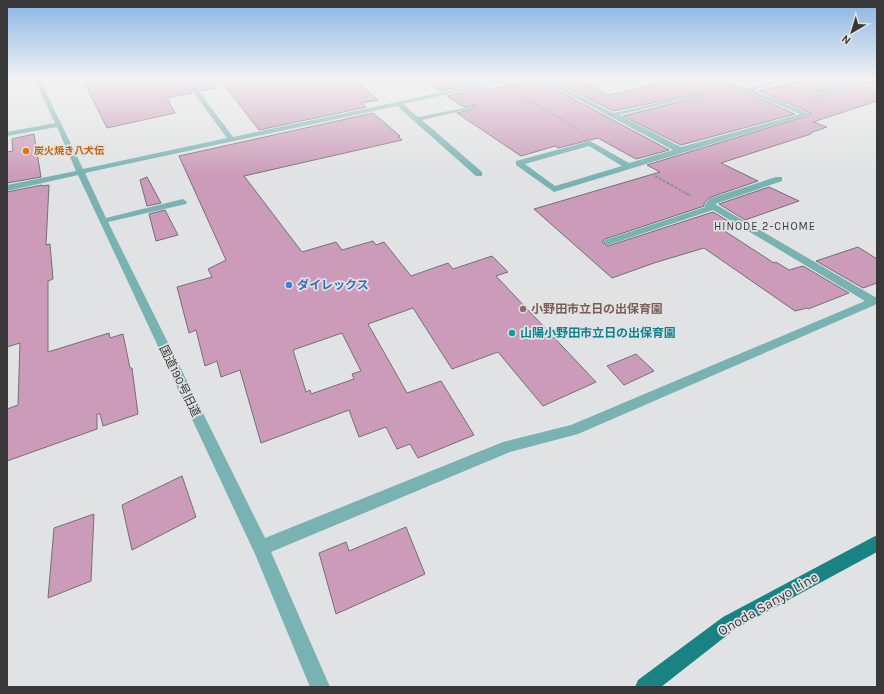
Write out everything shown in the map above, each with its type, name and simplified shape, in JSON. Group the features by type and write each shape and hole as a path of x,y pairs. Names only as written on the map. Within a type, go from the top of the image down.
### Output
{"main road":[{"name":"Onoda Sanyo Line","path":"646,687 729,623 877,543"}],"street":[{"name":"国道190号旧道","path":"52,110 103,221 261,548 320,687"},
{"path":"209,110 230,139"},
{"path":"7,188 364,110"},
{"path":"407,110 479,174"},
{"path":"417,119 460,110"},
{"path":"603,110 680,150"},
{"path":"612,115 632,110"},
{"path":"628,166 590,143 518,163 554,189 680,150 807,114 798,110"},
{"path":"7,134 59,124"},
{"path":"608,242 710,208 709,204 714,200 779,179"},
{"path":"103,221 183,202"},
{"path":"709,204 875,300"},
{"path":"261,548 508,446 573,430 875,300"}],"building":[{"path":"98,110 174,110 175,113 107,128"},
{"path":"244,110 350,110 259,130"},
{"path":"468,110 595,110 669,150 636,159 598,138 558,148 555,146 521,156 457,113"},
{"path":"645,110 787,110 795,114 681,145 623,116"},
{"path":"805,110 848,110 813,122 827,127 810,133 811,134 721,163 758,181 711,197 704,203 704,206 605,239 602,242 608,246 713,212 733,224 720,228 774,263 776,262 789,270 803,266 849,293 808,309 795,311 704,248 654,263 612,278 534,209 660,172 647,165 810,115 811,113"},
{"path":"373,113 400,136 398,137 402,140 244,176 302,252 336,242 342,250 373,241 376,245 384,242 411,276 448,263 453,269 492,256 508,272 496,276 596,382 543,406 498,352 452,369 413,308 368,324 407,393 441,381 474,435 418,458 410,444 397,449 386,427 359,437 349,410 261,443 240,370 221,377 217,361 205,366 196,330 189,333 177,287 212,277 208,269 226,260 179,156","holes":["342,333 361,371 352,374 354,379 311,394 310,390 306,392 293,350"]},
{"path":"34,134 41,177 7,183 7,152 13,151 12,139"},
{"path":"147,177 161,203 147,206 140,180"},
{"path":"49,185 46,245 50,244 53,279 48,281 48,352 109,333 110,338 123,334 130,368 132,368 138,414 103,426 100,414 97,414 97,429 7,461 7,409 18,405 20,343 7,347 7,192"},
{"path":"769,187 799,201 745,220 719,204"},
{"path":"165,210 178,235 156,241 149,214"},
{"path":"858,247 877,259 877,283 863,288 816,261"},
{"path":"636,354 654,371 624,385 607,366"},
{"path":"182,476 196,517 132,550 122,505"},
{"path":"94,514 91,581 48,598 54,528"},
{"path":"406,527 425,574 336,614 319,553 346,542 349,551"}],"place":[{"name":"炭火焼き八犬伝","path":"26,151"},
{"name":"ダイレックス","path":"289,285"},
{"name":"小野田市立日の出保育園","path":"523,309"},
{"name":"山陽小野田市立日の出保育園","path":"512,333"}],"district":[{"name":"HINODE 2-CHOME","path":"765,226"}]}
